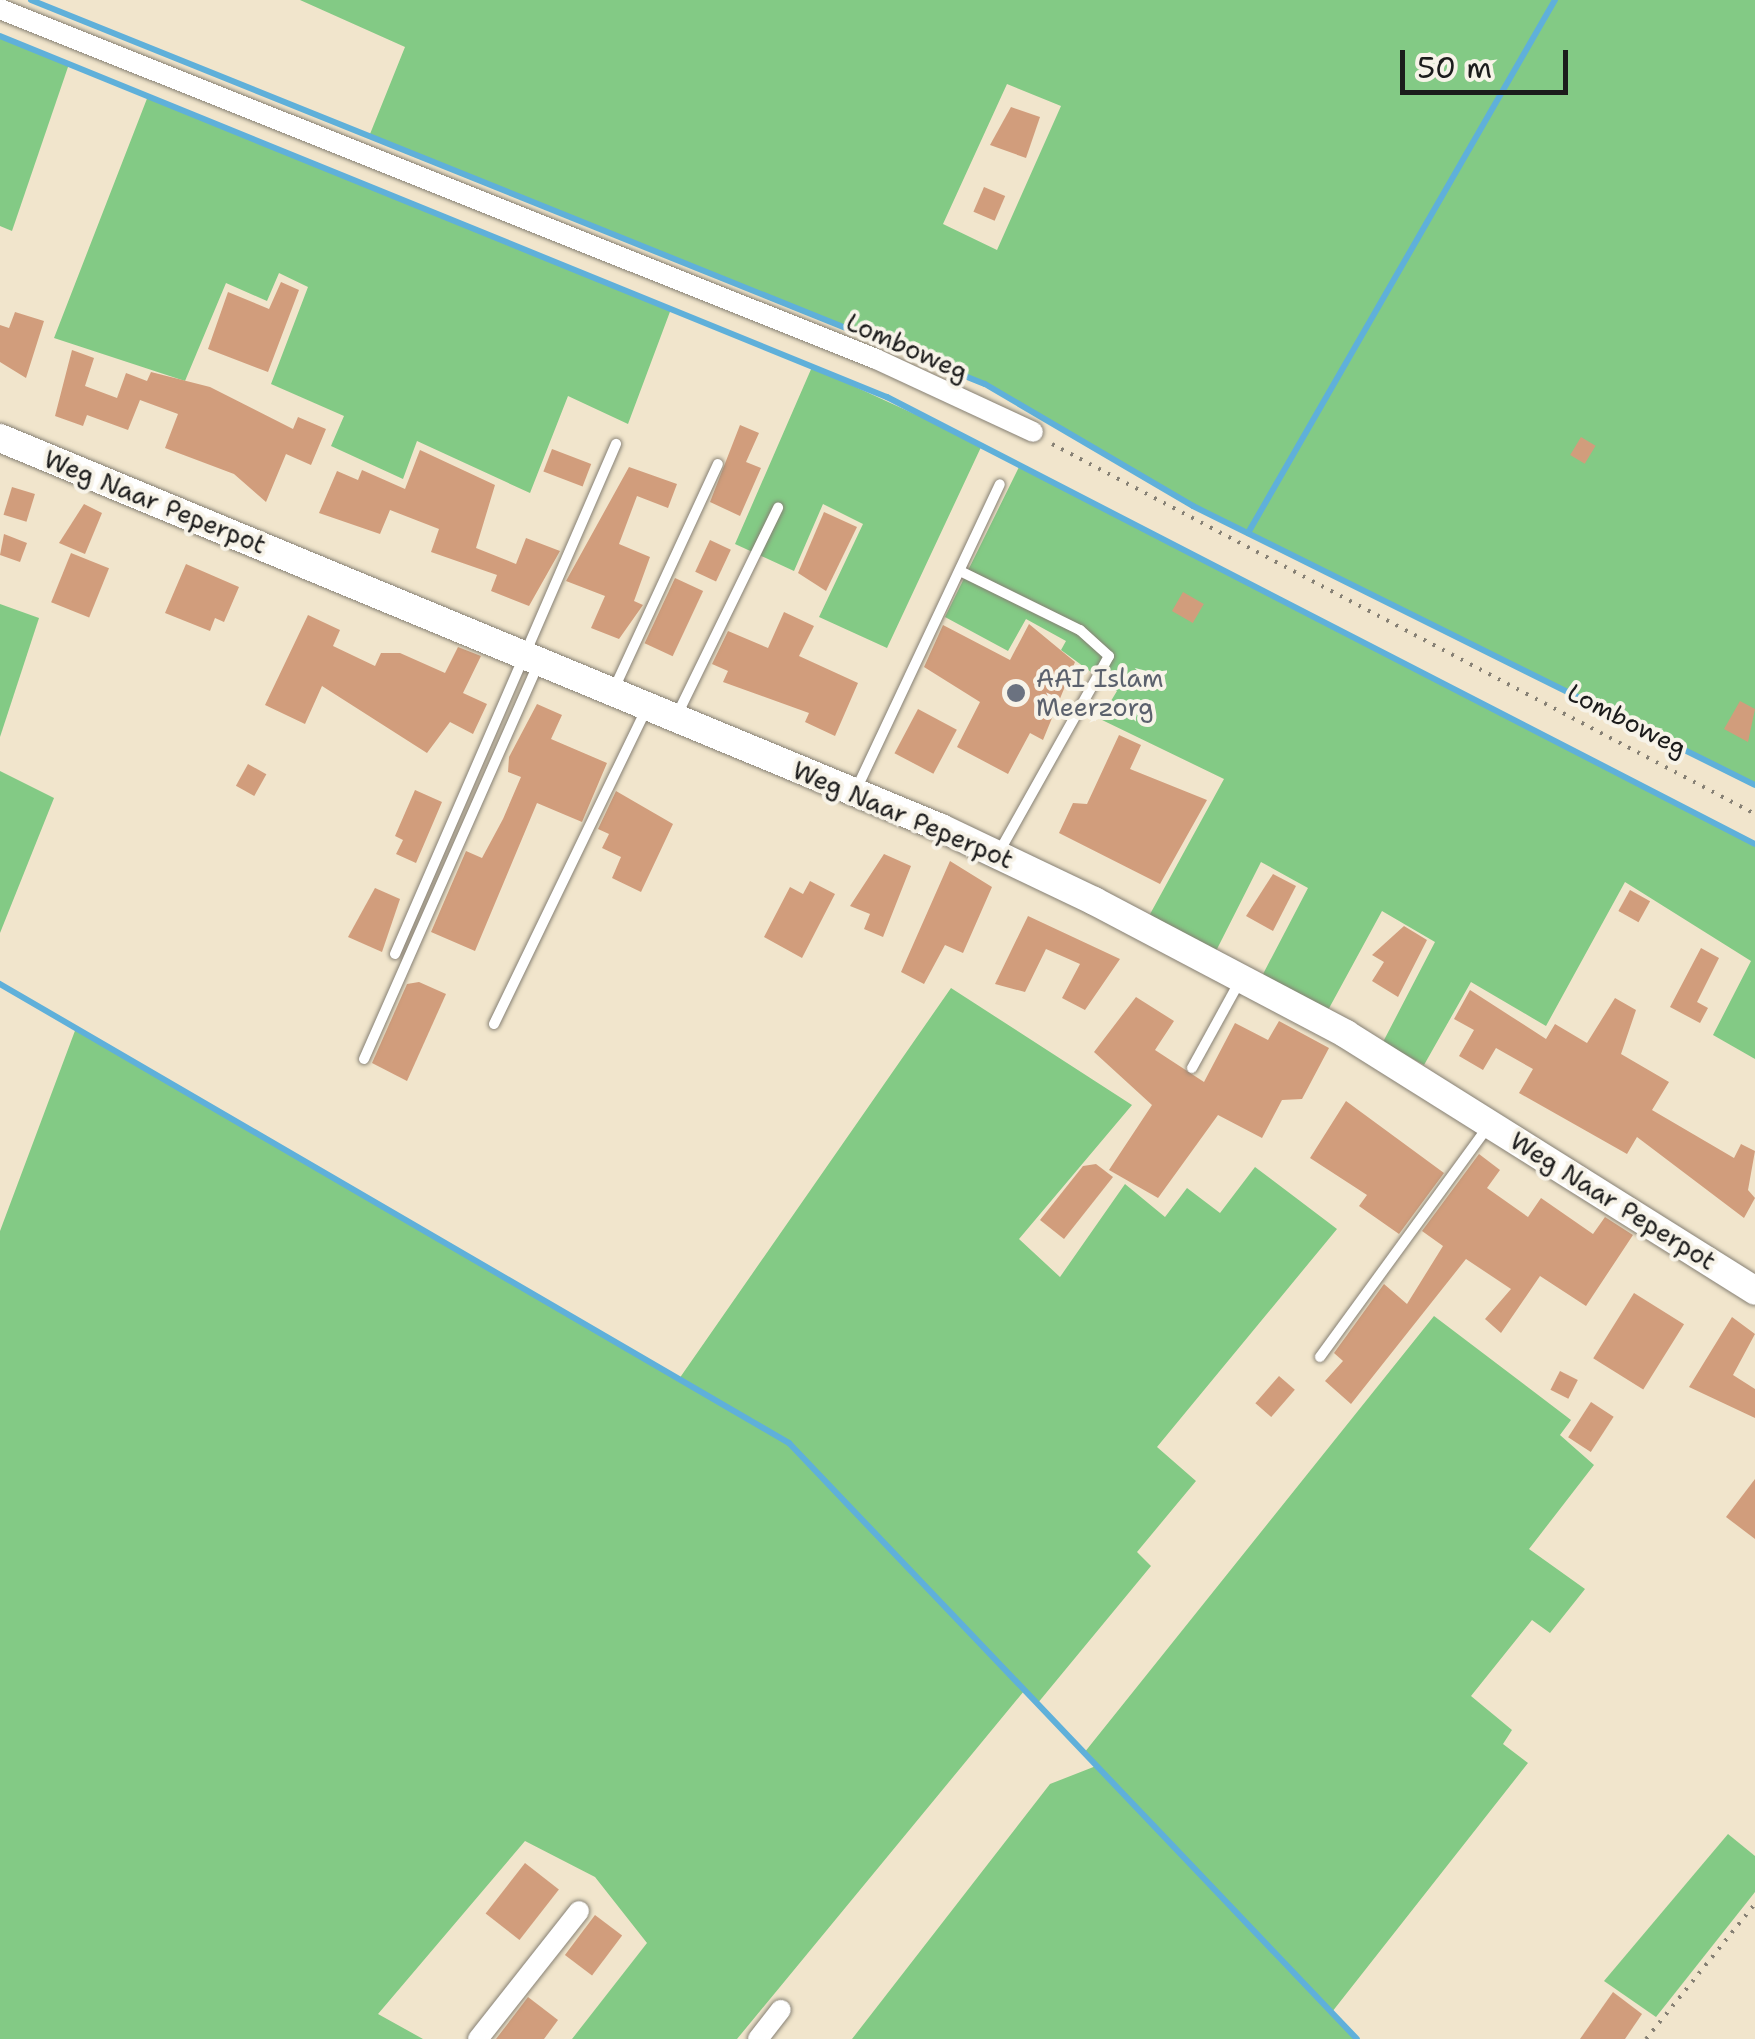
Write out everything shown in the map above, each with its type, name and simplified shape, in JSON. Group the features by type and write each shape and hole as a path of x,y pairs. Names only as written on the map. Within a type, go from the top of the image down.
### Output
{"street":[{"name":"Lomboweg","path":"0,8 876,359 1033,432"},
{"name":"Weg Naar Peperpot","path":"0,438 997,855 1242,978 1490,1123 1754,1287"},
{"path":"478,2039 578,1910"},
{"path":"758,2039 781,2010"}],"lane":[{"path":"364,1059 532,658 616,444"},
{"path":"613,692 718,464"},
{"path":"855,793 1000,484"},
{"path":"676,718 778,508"},
{"path":"960,570 1080,630 1109,656 997,855"},
{"path":"395,954 532,658"},
{"path":"494,1024 648,706"},
{"path":"1192,1068 1242,978"},
{"path":"1320,1357 1490,1123"}],"path":[{"name":"Lomboweg","path":"1033,432 1104,478 1755,814"},
{"path":"1646,2039 1755,1904"}],"green space":[{"path":"300,0 1755,0 1755,785 1193,506 985,384 370,134 405,47","holes":["1007,84 1061,106 997,250 943,224"]},
{"path":"0,36 69,64 12,231 0,226"},
{"path":"148,96 671,309 628,424 568,396 530,493 417,441 403,479 331,446 344,416 271,384 308,287 279,273 267,301 226,283 185,381 54,338"},
{"path":"812,367 982,445 887,648 819,617 863,524 823,504 794,571 735,544"},
{"path":"1020,465 1755,844 1755,1059 1713,1035 1751,961 1625,882 1546,1026 1471,982 1424,1065 1383,1042 1435,942 1382,911 1327,1012 1262,976 1308,888 1261,862 1216,951 1149,916 1224,779 1100,719 1117,691 1061,650 1066,641 1026,619 1008,651 945,617"},
{"path":"0,604 39,618 0,737"},
{"path":"0,771 54,798 0,933"},
{"path":"951,988 1132,1105 1019,1239 1060,1277 1125,1184 1165,1217 1187,1188 1220,1213 1255,1167 1337,1229 1157,1447 1196,1481 1137,1552 1151,1566 1037,1704 1024,1691 737,2039 572,2039 647,1943 595,1877 525,1841 378,2014 423,2039 0,2039 0,1231 76,1028 679,1379"},
{"path":"1434,1316 1571,1420 1560,1435 1594,1465 1529,1549 1585,1589 1550,1633 1532,1620 1471,1696 1512,1730 1503,1744 1528,1763 1332,2012 1357,2039 852,2039 1050,1784 1096,1766 1084,1753"},
{"path":"1728,1834 1755,1856 1755,1892 1656,2017 1604,1981"}],"building":[{"path":"1011,107 1040,117 1026,158 990,145"},
{"path":"984,187 1005,196 995,221 973,212"},
{"path":"281,282 299,290 268,372 208,349 228,292 269,309"},
{"path":"15,312 44,321 26,378 0,362 0,325 9,328"},
{"path":"72,350 94,358 85,386 117,398 126,373 147,381 151,372 210,387 293,429 298,417 326,429 311,465 286,454 266,502 234,474 165,448 178,414 140,400 128,430 87,415 83,426 55,416"},
{"path":"740,425 759,433 746,462 761,468 740,516 710,502"},
{"path":"1581,437 1596,446 1585,464 1570,455"},
{"path":"552,449 591,464 583,486 543,471"},
{"path":"420,450 495,485 476,548 516,564 526,538 560,551 529,606 491,591 497,575 431,552 439,529 390,510 380,534 319,513 337,471 358,480 362,470 405,489"},
{"path":"629,467 677,484 668,508 637,496 619,544 650,557 634,601 643,605 619,639 591,628 605,596 566,581"},
{"path":"12,487 35,494 26,522 4,515"},
{"path":"84,504 102,513 85,554 59,543"},
{"path":"824,512 857,527 826,591 798,573"},
{"path":"4,534 27,543 20,562 0,555"},
{"path":"710,540 731,550 716,581 695,572"},
{"path":"71,553 109,568 89,617 51,602"},
{"path":"186,564 239,587 224,622 215,618 210,631 165,613"},
{"path":"675,578 703,591 673,656 645,643"},
{"path":"1183,592 1204,604 1193,623 1172,611"},
{"path":"784,612 814,626 799,656 858,683 835,736 805,722 809,713 723,682 728,671 712,664 728,631 768,648"},
{"path":"308,615 340,630 333,646 375,666 381,653 400,653 445,673 458,647 481,656 463,693 487,704 473,734 450,722 427,753 322,686 305,724 265,705"},
{"name":"AAI Islam Meerzorg","path":"1029,624 1075,662 1043,740 1030,733 1008,774 957,747 980,702 924,667 943,625 1010,660"},
{"path":"1740,701 1755,709 1748,742 1724,729"},
{"path":"537,704 562,715 551,739 607,763 582,822 537,803 475,951 431,932 466,851 482,858 503,819 521,777 508,772 509,757"},
{"path":"918,709 957,730 933,774 895,753"},
{"path":"1119,735 1141,745 1130,769 1207,800 1160,884 1059,833 1073,803 1087,804"},
{"path":"248,764 266,774 254,796 236,786"},
{"path":"415,790 442,802 416,863 396,854 403,840 395,836"},
{"path":"616,791 673,824 641,892 612,878 621,857 602,848 609,834 598,829"},
{"path":"884,854 911,866 883,937 864,929 870,914 850,906"},
{"path":"950,861 992,887 963,953 945,945 924,984 901,972"},
{"path":"1273,874 1296,886 1273,931 1246,916"},
{"path":"810,881 835,894 802,958 764,937 790,887 803,894"},
{"path":"375,888 400,899 382,952 348,937"},
{"path":"1630,890 1650,901 1638,922 1618,911"},
{"path":"1028,916 1120,959 1085,1010 1062,998 1080,964 1046,949 1025,992 995,984"},
{"path":"1404,926 1427,940 1398,997 1372,981 1384,962 1372,955"},
{"path":"1701,948 1719,958 1697,1002 1708,1008 1700,1023 1670,1007"},
{"path":"419,982 446,994 407,1081 372,1063 407,984"},
{"path":"1470,990 1546,1039 1555,1024 1587,1043 1615,998 1636,1010 1621,1054 1669,1082 1652,1110 1734,1158 1741,1144 1755,1151 1748,1190 1755,1198 1744,1218 1637,1137 1627,1154 1519,1093 1533,1069 1496,1048 1483,1070 1459,1056 1474,1030 1454,1019"},
{"path":"1136,997 1174,1021 1155,1050 1204,1082 1235,1023 1268,1040 1279,1021 1329,1048 1302,1099 1282,1100 1262,1138 1218,1115 1158,1198 1109,1170 1152,1105 1094,1052"},
{"path":"1346,1101 1444,1173 1399,1234 1359,1206 1367,1195 1310,1158"},
{"path":"1479,1154 1500,1170 1487,1188 1528,1217 1541,1198 1593,1234 1605,1217 1633,1235 1586,1306 1540,1276 1501,1333 1485,1319 1511,1289 1466,1259 1351,1404 1325,1381 1343,1361 1334,1353 1384,1284 1407,1304 1443,1246 1422,1231"},
{"path":"1096,1164 1113,1177 1064,1239 1040,1220 1083,1166"},
{"path":"1634,1293 1684,1324 1643,1390 1593,1358"},
{"path":"1732,1317 1755,1334 1733,1375 1755,1389 1755,1418 1689,1387"},
{"path":"1560,1371 1578,1380 1568,1399 1550,1390"},
{"path":"1279,1376 1295,1390 1271,1417 1255,1403"},
{"path":"1591,1402 1614,1417 1591,1452 1568,1437"},
{"path":"1755,1479 1755,1539 1726,1517"},
{"path":"525,1863 559,1889 519,1940 486,1913"},
{"path":"595,1915 622,1935 592,1975 565,1955"},
{"path":"1613,1992 1642,2014 1625,2039 1580,2039"},
{"path":"528,1997 558,2020 544,2039 496,2039"}],"waterway":[{"path":"31,0 985,384 1193,506 1755,785"},
{"path":"1248,533 1555,0"},
{"path":"0,36 887,397 1755,844"},
{"path":"0,984 789,1443 1357,2039"}],"place":[{"name":"AAI Islam Meerzorg","path":"1016,693"}]}
